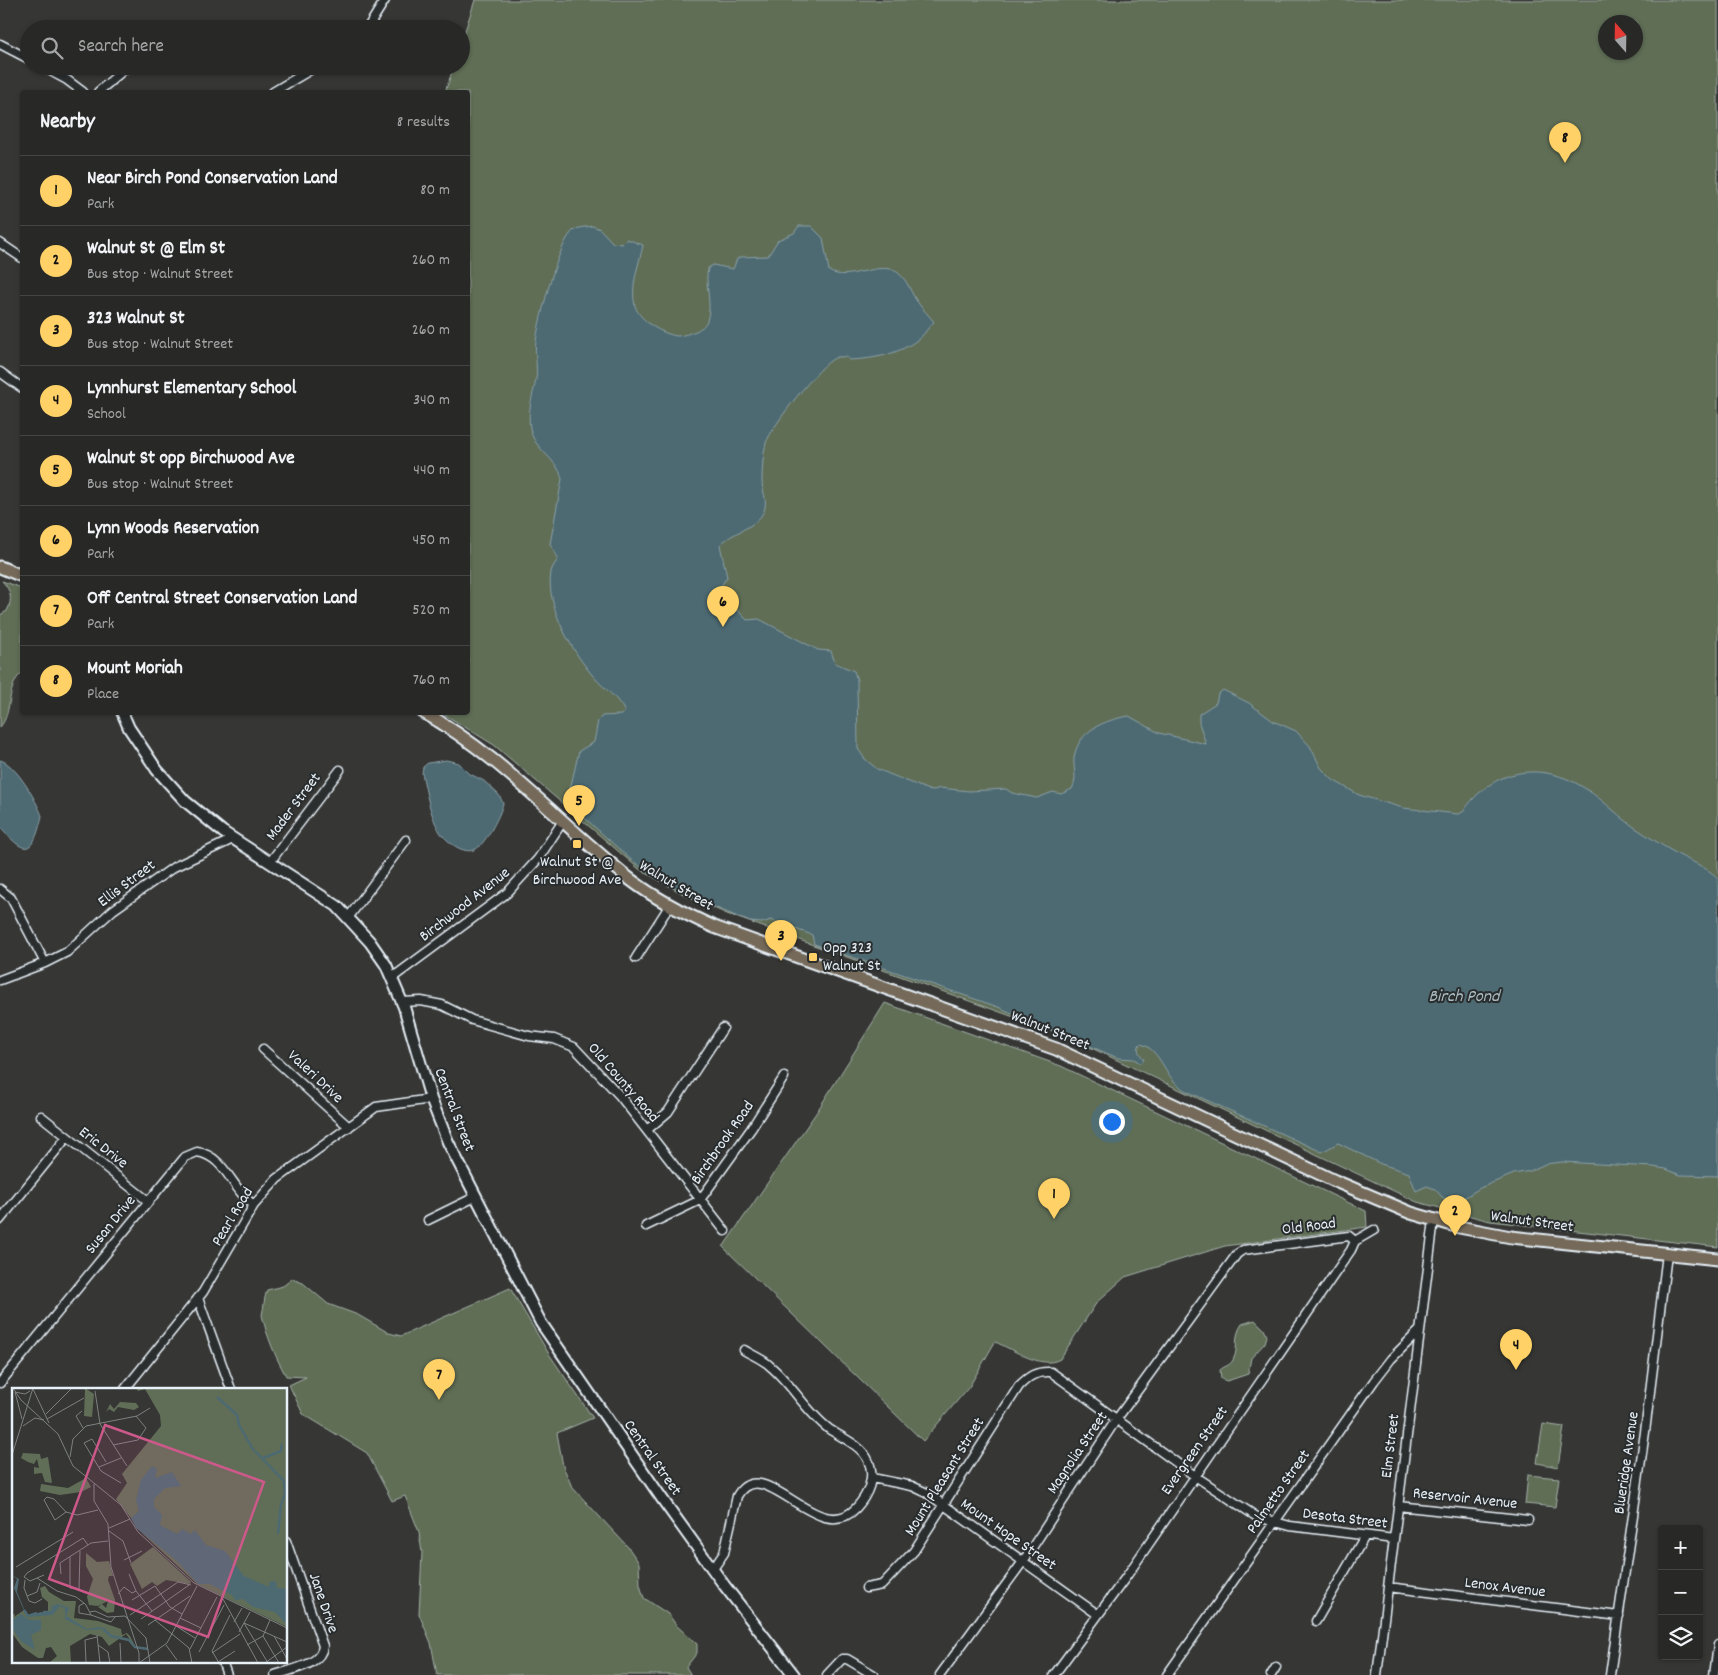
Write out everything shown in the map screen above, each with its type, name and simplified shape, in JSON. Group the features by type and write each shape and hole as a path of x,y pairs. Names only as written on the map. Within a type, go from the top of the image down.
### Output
{"main road":[{"path":"0,567 20,575"},
{"name":"Walnut Street","path":"428,715 485,752 631,879 670,905 731,934 1056,1049 1349,1187 1393,1206 1434,1220 1472,1230 1536,1240 1718,1259"}],"street":[{"path":"373,20 385,0"},
{"path":"0,44 20,54"},
{"path":"58,75 80,90"},
{"path":"100,90 118,75"},
{"path":"276,90 301,75"},
{"path":"0,243 20,257"},
{"path":"0,372 20,387"},
{"name":"Central Street","path":"123,715 129,728 158,770 185,801 233,839 337,906 370,942 392,978 402,1002 431,1098 448,1142 549,1336 713,1569 794,1675"},
{"name":"Mader Street","path":"270,862 340,770"},
{"name":"Birchwood Avenue","path":"392,978 507,893 538,859 563,821"},
{"name":"Ellis Street","path":"0,980 45,963 67,952 113,910 174,867 233,839"},
{"path":"348,918 406,840"},
{"path":"0,889 11,898 45,963"},
{"path":"636,958 670,905"},
{"name":"Old County Road","path":"402,1002 421,1001 442,1005 472,1020 529,1036 554,1039 574,1048 620,1096 725,1231"},
{"path":"647,1130 668,1112 723,1028"},
{"name":"Valeri Drive","path":"264,1048 349,1127"},
{"name":"Birchbrook Road","path":"646,1226 700,1200 751,1128 784,1077"},
{"name":"Pearl Road","path":"126,1388 198,1298 216,1272 254,1205 277,1179 380,1105 431,1098"},
{"name":"Eric Drive","path":"40,1116 148,1201"},
{"path":"0,1220 67,1137"},
{"name":"Susan Drive","path":"0,1383 185,1157 198,1152 214,1158 244,1196 254,1205"},
{"path":"428,1220 475,1197"},
{"name":"Elm Street","path":"1377,1675 1434,1220"},
{"name":"Old Road","path":"1243,1250 1349,1236 1355,1241 1374,1230"},
{"name":"Evergreen Street","path":"1054,1675 1126,1576 1351,1250 1355,1241"},
{"name":"Magnolia Street","path":"940,1675 1023,1561 1116,1420 1231,1260 1243,1250"},
{"name":"Blueridge Avenue","path":"1610,1675 1645,1432 1667,1254"},
{"path":"198,1298 231,1388"},
{"name":"Palmetto Street","path":"1167,1675 1374,1380 1391,1359 1420,1330"},
{"path":"713,1569 724,1553 737,1496 742,1488 754,1483 766,1484 816,1514 838,1518 854,1510 866,1497 872,1478 868,1459 852,1442 829,1429 770,1366 744,1350"},
{"name":"Desota Street","path":"1040,1371 1051,1372 1195,1476 1257,1517 1275,1522 1394,1539"},
{"name":"Mount Pleasant Street","path":"866,1588 882,1585 914,1551 944,1507 1019,1386 1030,1376 1040,1371"},
{"name":"Mount Hope Street","path":"872,1478 912,1486 927,1493 944,1507 1097,1614"},
{"name":"Reservoir Avenue","path":"1398,1506 1528,1520"},
{"path":"1316,1621 1365,1536"},
{"name":"Jane Drive","path":"276,1675 316,1660 322,1653 323,1646 288,1546"},
{"name":"Lenox Avenue","path":"1388,1587 1619,1616"},
{"path":"1714,1675 1718,1645"},
{"path":"827,1675 842,1660 847,1659 874,1675"},
{"path":"222,1662 227,1675"},
{"path":"1270,1675 1276,1667"}],"green space":[{"path":"475,0 1718,0 1718,1247 1490,1221 1417,1202 1064,1035 727,914 685,895 639,869 494,745 445,715 470,715 470,90 446,90 451,75 470,75 470,20 468,20"},
{"path":"2,581 20,587 20,675 11,692 7,714 0,727 0,615 7,611 9,607 10,599 7,588"},
{"path":"885,1003 1061,1066 1366,1211 1367,1227 1225,1246 1125,1277 1097,1302 1060,1359 1052,1362 1036,1360 995,1342 969,1387 923,1441 723,1247 816,1113"},
{"path":"292,1279 303,1283 328,1304 358,1315 389,1333 401,1336 510,1288 549,1354 593,1418 557,1433 563,1466 572,1487 628,1547 639,1563 640,1585 644,1598 668,1614 677,1626 697,1644 697,1653 686,1667 691,1675 437,1675 431,1643 419,1614 422,1553 419,1532 405,1496 392,1501 367,1453 303,1414 289,1385 306,1377 286,1376 269,1339 262,1315 267,1290 283,1286"},
{"path":"1255,1320 1264,1329 1267,1336 1265,1343 1251,1358 1248,1374 1227,1381 1221,1379 1220,1370 1230,1364 1235,1355 1239,1329 1242,1324"},
{"path":"1543,1424 1564,1427 1558,1467 1537,1463"},
{"path":"1528,1475 1559,1478 1555,1507 1525,1504"}],"water":[{"name":"Birch Pond","path":"593,226 600,229 613,243 622,244 627,239 643,245 634,283 635,306 647,322 658,330 671,335 679,336 696,331 706,323 709,314 708,268 713,265 733,269 737,259 740,257 768,256 778,240 794,233 799,226 811,226 823,238 829,271 845,275 881,268 897,272 934,322 921,337 905,348 878,357 849,360 847,357 836,357 808,383 786,411 766,443 762,477 765,503 761,517 720,545 727,577 721,586 721,593 747,620 759,619 818,650 831,651 835,663 854,671 857,680 858,749 865,759 877,769 931,791 940,788 969,791 1006,789 1012,793 1037,798 1053,792 1061,794 1072,789 1075,781 1074,758 1077,748 1081,740 1094,728 1111,720 1129,716 1159,733 1206,744 1199,723 1199,714 1216,703 1218,694 1223,690 1249,703 1273,721 1296,731 1310,746 1321,768 1333,780 1359,795 1403,808 1458,814 1463,812 1475,797 1488,786 1503,778 1519,773 1552,774 1569,780 1593,794 1640,831 1718,878 1718,1176 1680,1175 1666,1169 1653,1167 1562,1162 1545,1164 1530,1171 1514,1174 1480,1188 1459,1201 1443,1198 1435,1189 1427,1186 1416,1191 1409,1173 1381,1164 1338,1143 1322,1152 1184,1090 1172,1079 1155,1053 1146,1046 1140,1044 1139,1046 1139,1052 1144,1060 1140,1063 1134,1059 1118,1058 998,1007 814,944 812,935 771,920 762,923 750,922 714,907 656,878 630,859 567,802 579,751 594,742 598,721 602,716 621,715 625,712 586,667 562,628 556,614 550,585 552,570 558,558 550,544 562,479 556,465 532,436 529,422 536,374 536,341 545,300 556,265 568,237 574,230"},
{"path":"0,760 19,775 42,816 35,838 27,847 22,847 16,843 0,826"},
{"path":"446,760 459,763 470,774 484,781 499,795 503,803 488,835 480,846 471,851 461,849 443,836 434,819 429,803 422,773 423,767 428,763"}],"place":[{"name":"Mount Moriah","path":"1565,163"},
{"name":"Lynn Woods Reservation","path":"723,627"},
{"name":"Walnut St opp Birchwood Ave","path":"579,826"},
{"name":"Walnut St @ Birchwood Ave","path":"577,844"},
{"name":"Opp 323 Walnut St","path":"813,957"},
{"name":"323 Walnut St","path":"781,961"},
{"name":"Near Birch Pond Conservation Land","path":"1054,1219"},
{"name":"Walnut St @ Elm St","path":"1455,1236"},
{"name":"Lynnhurst Elementary School","path":"1516,1370"},
{"name":"Off Central Street Conservation Land","path":"439,1400"}]}
